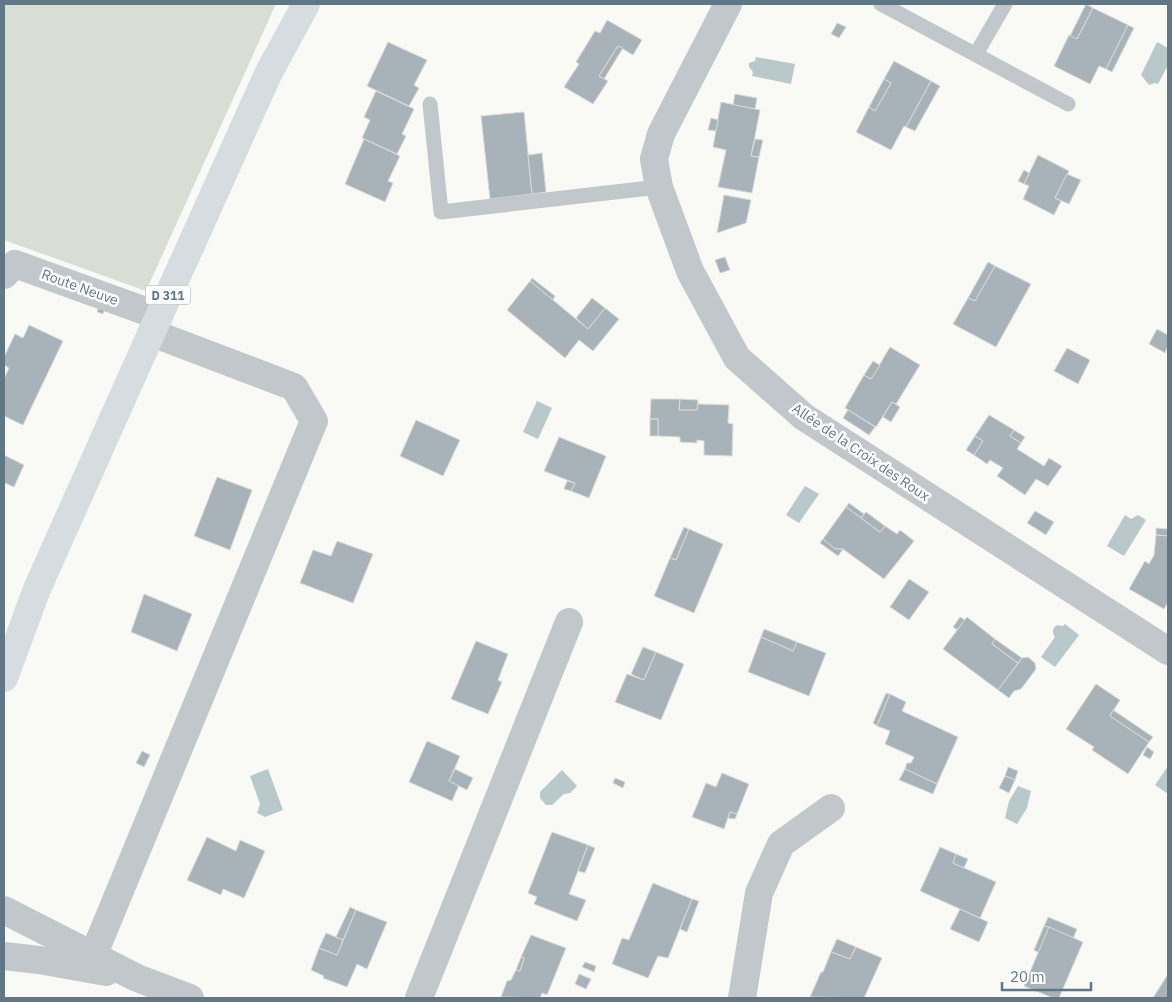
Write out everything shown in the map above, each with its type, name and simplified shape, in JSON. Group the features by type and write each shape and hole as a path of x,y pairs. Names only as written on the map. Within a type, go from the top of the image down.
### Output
{"main road":[{"name":"D 311","path":"4,678 37,589 155,325 268,74 306,4"},
{"name":"D 311","path":"4,640 37,589"}],"street":[{"name":"Allée de la Croix des Roux","path":"728,4 661,134 654,159 659,188 690,271 737,358 804,417 1168,651"},
{"name":"Route Neuve","path":"8,267 155,325 294,387 314,421 93,956"},
{"path":"418,998 569,622"},
{"path":"742,998 759,894 781,844 830,808"},
{"path":"4,910 136,978 190,998"},
{"path":"4,956 39,960 136,978"}],"lane":[{"path":"881,4 1068,104"},
{"path":"976,54 1005,4"},
{"path":"430,104 441,212 659,188"}],"shaded area":[{"path":"4,4 276,4 146,291 4,240"},
{"path":"1157,42 1168,48 1168,65 1158,84 1149,85 1141,75"},
{"path":"756,57 795,64 791,84 752,76 753,72 749,67 749,63 755,61"},
{"path":"537,401 552,408 538,439 523,432"},
{"path":"805,486 819,494 799,523 786,515"},
{"path":"1125,515 1131,519 1138,515 1146,520 1124,556 1107,546"},
{"path":"1065,624 1079,635 1055,667 1041,657 1055,637 1054,627"},
{"path":"1168,766 1168,794 1155,785"},
{"path":"268,769 283,810 265,817 257,813 260,804 250,776"},
{"path":"562,770 577,786 552,805 546,805 540,798 540,792"},
{"path":"1018,786 1031,791 1027,808 1017,824 1005,818 1009,801"}],"building":[{"path":"1086,4 1093,8 1077,39 1070,36"},
{"path":"1093,8 1128,25 1106,69 1099,66 1090,84 1054,66 1069,35 1077,39"},
{"path":"607,20 642,40 633,55 618,46 599,76 608,81 593,104 564,87 579,64 576,62 595,31 600,33"},
{"path":"837,23 846,27 839,38 831,34"},
{"path":"1128,25 1134,28 1112,72 1106,69"},
{"path":"388,42 427,60 414,85 419,88 409,106 367,86"},
{"path":"618,46 623,48 604,79 599,76"},
{"path":"894,61 931,81 891,150 856,132 869,107 875,111 891,83 884,79"},
{"path":"884,79 891,83 875,111 869,107"},
{"path":"931,81 940,86 915,131 906,127"},
{"path":"376,91 414,109 402,134 406,136 397,154 362,138 370,120 364,117"},
{"path":"735,94 757,98 755,109 733,105"},
{"path":"721,102 760,110 751,156 759,157 752,193 718,187 726,150 713,147"},
{"path":"524,112 532,194 490,199 481,116"},
{"path":"711,118 718,120 716,131 708,130"},
{"path":"364,139 400,156 388,181 393,183 385,202 345,184"},
{"path":"755,139 763,140 759,157 751,156"},
{"path":"542,153 546,192 532,194 528,155"},
{"path":"1038,155 1069,171 1055,198 1061,201 1054,215 1023,199 1029,186 1024,184"},
{"path":"1024,170 1029,173 1024,184 1018,181"},
{"path":"1067,174 1081,180 1069,204 1055,198"},
{"path":"724,195 751,200 746,223 717,233"},
{"path":"725,257 730,270 720,273 715,260"},
{"path":"988,262 995,266 975,301 968,298"},
{"path":"995,266 1031,284 996,347 953,324 968,298 975,301"},
{"path":"532,278 555,296 553,300 530,281"},
{"path":"530,281 588,329 605,308 619,319 593,351 579,340 565,358 507,310"},
{"path":"592,298 605,308 588,329 576,318"},
{"path":"99,306 105,309 103,314 97,312"},
{"path":"29,325 63,341 23,425 4,416 4,379 9,368 4,365 4,357 15,334 23,338"},
{"path":"1157,329 1168,335 1168,346 1165,353 1149,344"},
{"path":"890,347 920,365 896,404 892,402 876,427 845,408 864,375 871,379"},
{"path":"1067,348 1090,360 1078,384 1054,371"},
{"path":"873,361 880,365 871,379 864,375"},
{"path":"651,399 680,399 679,410 697,410 698,404 729,405 728,423 733,424 732,456 704,455 704,441 697,440 697,443 680,442 680,437 658,436 658,419 650,419"},
{"path":"680,399 698,400 697,410 679,410"},
{"path":"892,402 900,407 891,422 883,417"},
{"path":"848,410 875,427 869,435 843,418"},
{"path":"989,415 1014,430 1010,436 1021,443 1017,449 1044,466 1049,458 1062,466 1048,486 1036,479 1025,495 997,476 1003,468 990,460 987,464 974,455 983,441 975,436"},
{"path":"650,419 658,419 658,436 650,436"},
{"path":"416,420 460,440 443,476 400,456"},
{"path":"1014,430 1025,437 1021,443 1010,436"},
{"path":"975,436 983,441 974,455 966,450"},
{"path":"559,437 606,456 589,498 571,491 575,483 544,471"},
{"path":"4,455 24,465 14,487 5,483 4,486"},
{"path":"217,477 252,490 230,550 194,536"},
{"path":"567,481 575,483 571,491 564,489"},
{"path":"849,503 864,514 861,518 846,507"},
{"path":"846,507 880,532 885,526 897,534 900,530 914,541 884,579 843,549 835,549 823,539"},
{"path":"1035,511 1054,522 1046,535 1027,523"},
{"path":"866,512 885,526 880,532 861,518"},
{"path":"684,527 689,529 676,560 670,558"},
{"path":"1156,528 1168,529 1168,536 1156,535"},
{"path":"689,529 723,544 694,613 654,596 670,558 676,560"},
{"path":"1156,535 1168,536 1168,602 1164,609 1129,589 1145,561 1149,564 1154,555"},
{"path":"823,539 835,549 843,549 838,556 820,543"},
{"path":"337,541 373,554 353,603 300,583 313,550 331,556"},
{"path":"909,579 929,592 909,620 890,607"},
{"path":"144,594 192,614 177,651 131,632"},
{"path":"960,617 965,620 957,630 953,627"},
{"path":"967,617 995,639 992,644 1018,663 998,690 943,649"},
{"path":"764,629 797,642 793,651 761,637"},
{"path":"761,637 793,651 797,642 826,653 809,696 748,672"},
{"path":"995,639 1022,658 1018,663 992,644"},
{"path":"476,641 508,654 498,680 502,682 488,714 451,699"},
{"path":"643,647 656,652 644,680 631,674"},
{"path":"656,652 684,664 661,720 615,702 627,674 644,680"},
{"path":"1028,657 1035,663 1036,669 1021,689 1014,691 1009,698 998,690 1022,658"},
{"path":"1096,684 1120,700 1110,716 1149,742 1128,774 1092,750 1094,747 1066,729"},
{"path":"886,693 890,694 877,726 873,723"},
{"path":"890,694 906,702 902,711 958,737 937,784 905,769 907,763 911,763 914,757 885,744 890,731 877,726"},
{"path":"1113,710 1153,737 1149,742 1110,716"},
{"path":"427,741 460,756 449,781 459,785 452,801 409,782"},
{"path":"1147,747 1154,752 1150,759 1143,755"},
{"path":"142,751 150,755 144,767 136,763"},
{"path":"1008,767 1018,771 1015,780 1005,776"},
{"path":"455,769 473,778 467,790 449,781"},
{"path":"905,769 937,784 933,794 899,780"},
{"path":"722,773 749,784 737,814 730,812 724,829 692,817 706,783 716,787"},
{"path":"1005,776 1015,780 1009,793 999,788"},
{"path":"615,778 625,782 623,788 613,783"},
{"path":"730,812 737,814 735,819 728,818"},
{"path":"552,832 588,845 569,894 586,900 577,921 534,904 537,897 528,893"},
{"path":"207,837 236,851 240,840 265,851 244,898 223,889 221,895 187,880"},
{"path":"588,845 595,848 585,873 578,871"},
{"path":"940,847 956,854 953,863 996,882 980,918 920,891"},
{"path":"956,854 968,859 964,868 953,863"},
{"path":"653,883 692,899 668,958 658,956 648,978 612,964 622,938 629,940"},
{"path":"692,899 699,901 687,932 680,929"},
{"path":"350,907 356,910 343,940 336,937"},
{"path":"960,909 988,922 979,942 950,929"},
{"path":"356,910 387,922 367,969 357,964 347,987 323,978 324,976 311,970 319,948 337,955"},
{"path":"1048,917 1077,929 1073,939 1044,926"},
{"path":"1044,926 1049,927 1039,953 1034,950"},
{"path":"1049,927 1083,942 1059,998 1053,998 1024,986"},
{"path":"326,933 343,940 337,955 319,948"},
{"path":"531,935 566,948 547,995 542,993 540,998 501,997 507,981 511,980 516,970 520,971 524,958 521,957"},
{"path":"837,939 856,947 850,959 831,952"},
{"path":"856,947 882,958 864,998 810,997 831,952 850,959"},
{"path":"521,957 524,958 520,971 516,970"},
{"path":"585,962 596,966 594,972 582,967"},
{"path":"579,974 591,979 586,989 575,984"},
{"path":"1168,974 1168,998 1153,998"}]}
